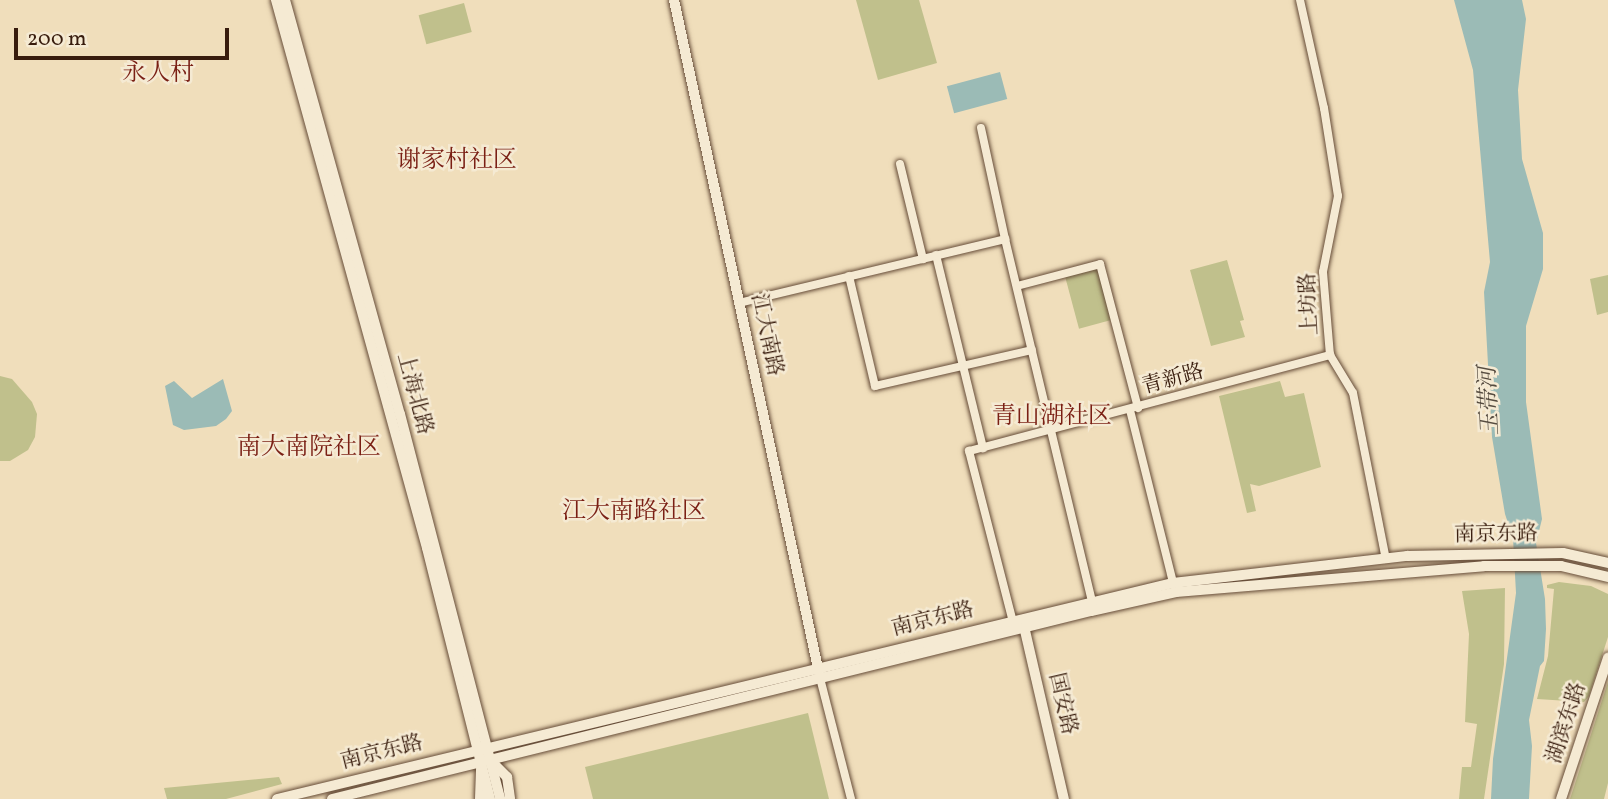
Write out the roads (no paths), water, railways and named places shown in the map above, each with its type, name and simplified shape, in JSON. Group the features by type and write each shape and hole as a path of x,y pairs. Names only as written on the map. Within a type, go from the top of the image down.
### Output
{"main road":[{"name":"上海北路","path":"276,0 482,748 500,799"},
{"name":"上海北路","path":"285,0 482,748"},
{"name":"南京东路","path":"1019,624 1092,601 1173,583 1386,559 1541,553 1581,556 1608,564"},
{"name":"南京东路","path":"332,799 486,762 819,673 1019,624 1176,593 1306,579 1512,566 1561,566 1608,577"},
{"name":"南京东路","path":"277,799 482,748 819,673"},
{"name":"上海北路","path":"486,762 490,799"}],"street":[{"name":"江大南路","path":"674,0 819,673"},
{"name":"上坊路","path":"1300,0 1324,108 1338,196 1323,272 1330,355 1353,393 1386,559"},
{"path":"981,128 1092,601"},
{"path":"900,164 923,259"},
{"path":"739,303 1005,239"},
{"path":"936,256 983,448 969,451 1019,624"},
{"path":"1017,286 1100,264 1173,583"},
{"path":"849,276 875,386 1032,350"},
{"name":"青新路","path":"983,448 1330,355"},
{"name":"国安路","path":"1019,624 1064,799"},
{"name":"湖滨东路","path":"1561,799 1608,659"},
{"path":"819,673 851,799"},
{"path":"480,799 486,762 507,778 510,799"}],"water":[{"path":"1454,0 1522,0 1526,19 1518,90 1522,159 1543,233 1543,269 1526,326 1526,402 1542,519 1536,543 1545,599 1546,629 1544,661 1540,666 1529,720 1532,746 1529,799 1491,799 1493,759 1516,593 1513,538 1505,514 1492,437 1484,292 1490,262 1473,70"},
{"path":"1000,72 1007,99 954,113 947,86"},
{"path":"223,379 232,411 226,419 216,426 184,430 173,425 165,386 174,381 192,398"}],"district":[{"name":"永人村","path":"158,75"},
{"name":"谢家村社区","path":"457,162"},
{"name":"青山湖社区","path":"1052,418"},
{"name":"南大南院社区","path":"309,449"},
{"name":"江大南路社区","path":"634,513"}],"water label":[{"name":"玉带河","path":"1490,401"}]}
